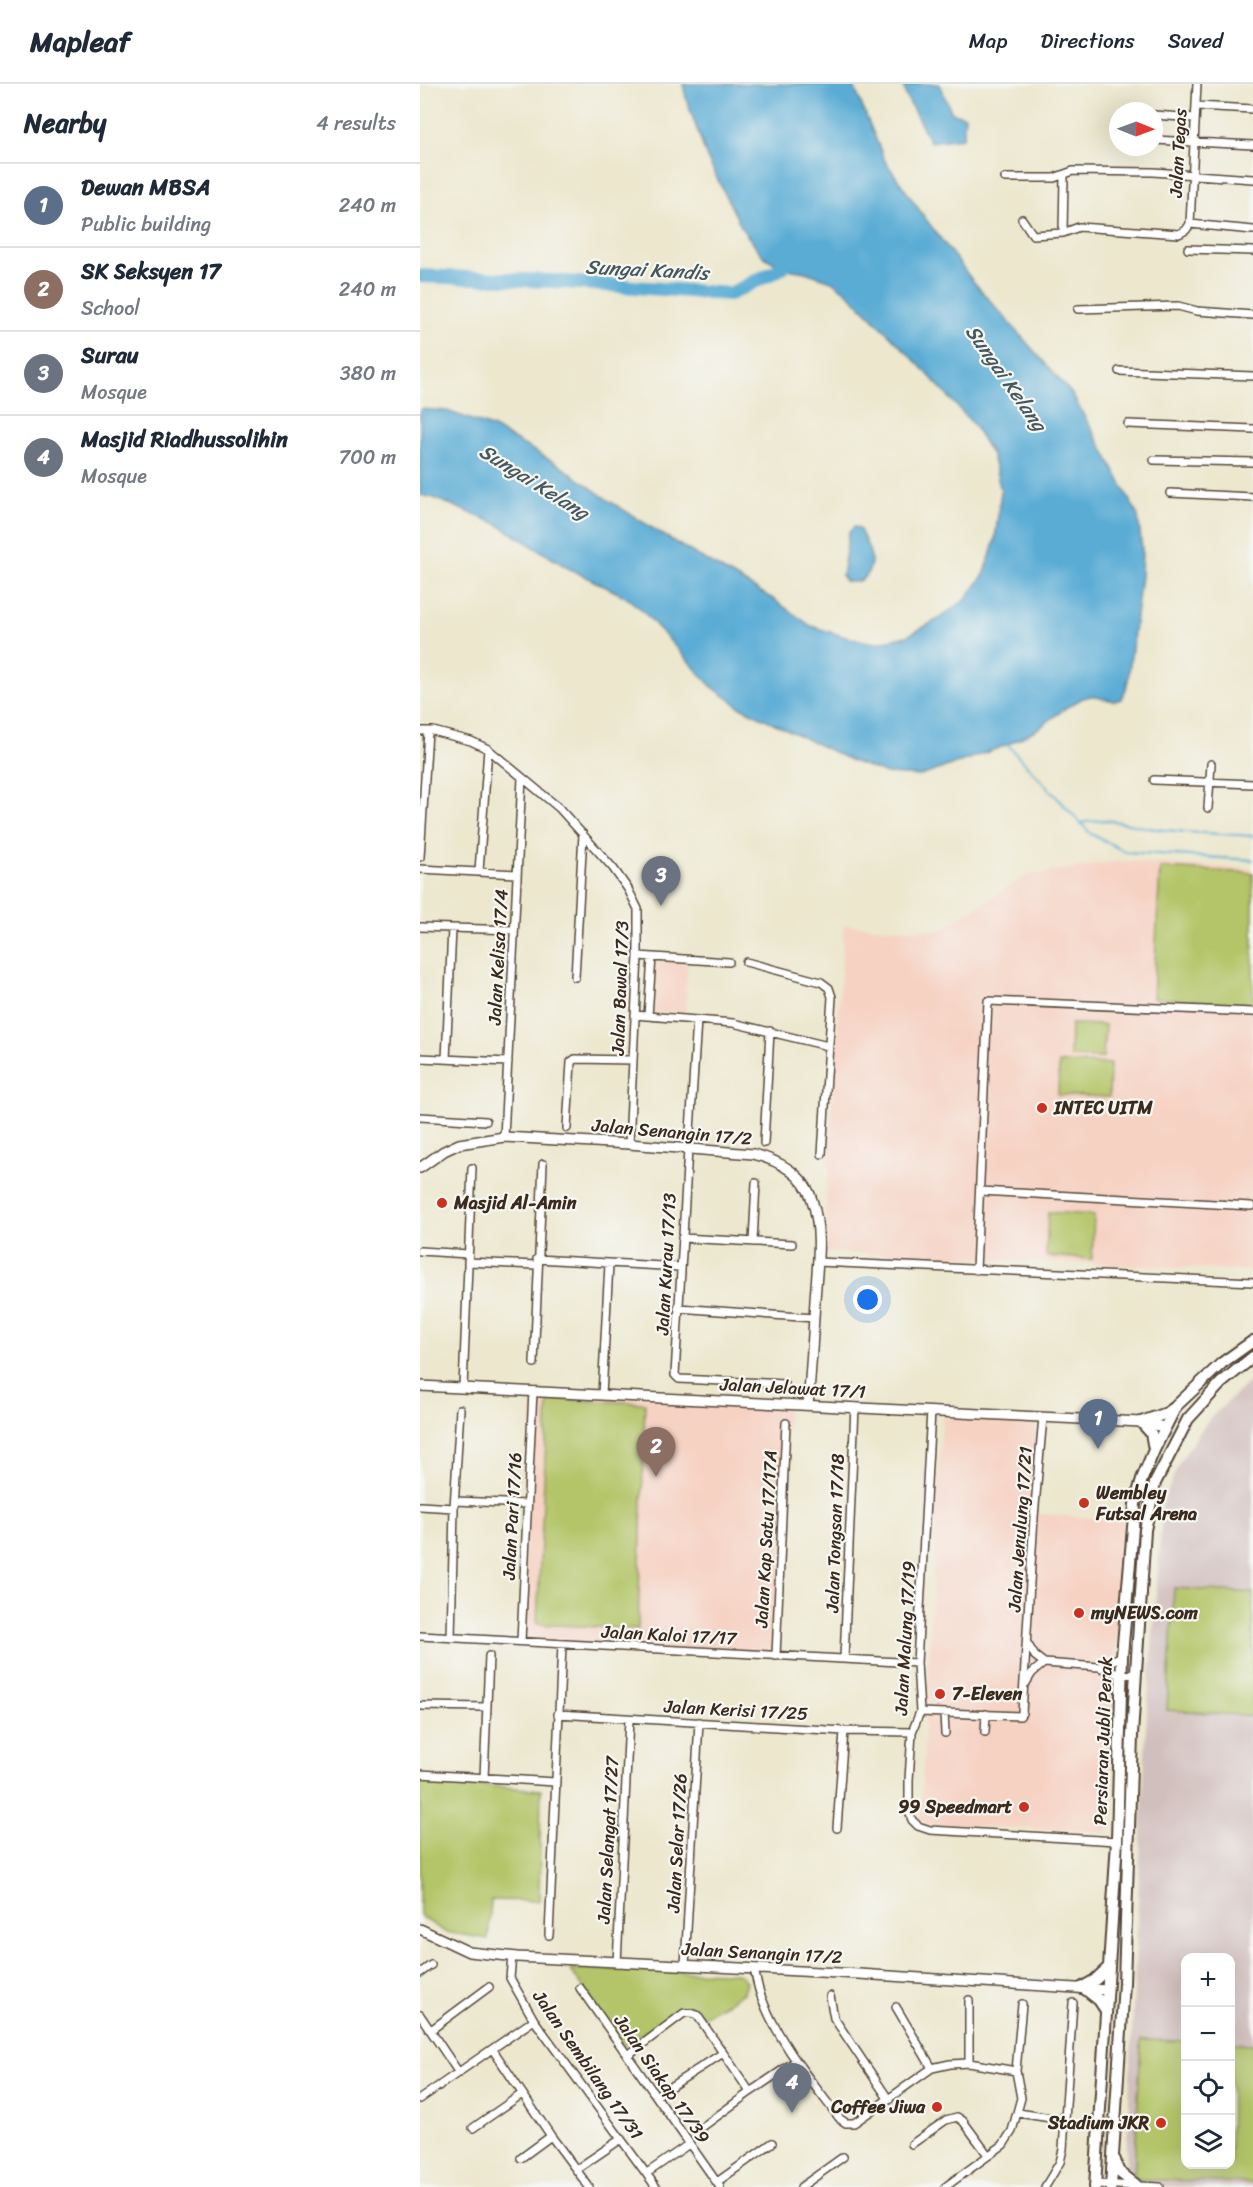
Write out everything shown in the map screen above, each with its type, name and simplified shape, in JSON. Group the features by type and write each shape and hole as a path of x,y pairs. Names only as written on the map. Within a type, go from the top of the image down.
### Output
{"main road":[{"name":"Persiaran Jubli Perak","path":"1096,2185 1117,1841 1122,1656 1135,1504 1154,1450 1176,1406 1222,1362 1253,1341"},
{"name":"Persiaran Jubli Perak","path":"1111,2185 1124,1983 1132,1735 1145,1530 1149,1504 1155,1483 1188,1419 1221,1383 1253,1357"},
{"path":"1154,1450 1151,1433 1141,1422 1167,1413 1176,1406"},
{"path":"1164,1427 1180,1424 1188,1419"},
{"path":"1105,2009 1099,2000 1083,1988 1108,1968"},
{"path":"1107,1990 1117,1989 1124,1983"},
{"path":"1113,2151 1118,2171 1135,2186"}],"street":[{"name":"Jalan Tegas","path":"1190,224 1197,84"},
{"path":"1196,106 1253,109"},
{"path":"1163,116 1195,118"},
{"path":"1163,140 1253,145"},
{"path":"1005,178 1064,176 1073,171 1153,172 1253,179"},
{"path":"1063,232 1064,176"},
{"path":"1022,219 1034,235 1063,232 1079,227 1179,234 1190,224 1253,230"},
{"path":"1188,249 1253,250"},
{"path":"1078,309 1178,306 1197,311 1253,315"},
{"path":"1119,371 1253,376"},
{"path":"1128,424 1253,429"},
{"path":"1154,460 1253,462"},
{"path":"1170,494 1253,497"},
{"path":"420,857 424,731"},
{"name":"Jalan Bawal 17/3","path":"424,731 471,741 488,749 559,808 613,868 628,889 638,909 629,1144"},
{"path":"479,871 488,749"},
{"path":"1208,808 1210,764"},
{"name":"Jalan Kelisa 17/4","path":"504,1137 522,778"},
{"path":"1154,780 1253,784"},
{"path":"575,977 583,834"},
{"path":"420,869 517,874"},
{"path":"420,927 514,930"},
{"path":"446,1059 452,929"},
{"path":"638,956 729,962"},
{"path":"648,1016 652,957"},
{"path":"746,962 821,982 829,988 832,997 822,1154"},
{"path":"976,1270 988,1001 1253,1012"},
{"path":"635,1016 733,1023 828,1046"},
{"path":"690,1131 697,1020"},
{"path":"764,1143 770,1031"},
{"path":"420,1058 508,1062"},
{"path":"567,1128 571,1062 575,1059 633,1060"},
{"path":"420,1117 486,1120"},
{"name":"Jalan Senangin 17/2","path":"420,1168 444,1151 459,1144 504,1137 753,1154 772,1159 788,1168 802,1182 812,1198 819,1236 808,1405"},
{"name":"Jalan Kurau 17/13","path":"687,1149 675,1375 679,1379 785,1384"},
{"path":"534,1363 543,1164"},
{"path":"463,1388 472,1168"},
{"path":"753,1242 756,1183"},
{"path":"981,1191 1251,1206"},
{"path":"682,1238 792,1244"},
{"path":"420,1251 468,1254"},
{"path":"468,1262 680,1267"},
{"path":"818,1262 1253,1282"},
{"path":"602,1395 609,1264"},
{"path":"678,1308 814,1318"},
{"name":"Jalan Jelawat 17/1","path":"420,1386 1141,1422 1164,1427"},
{"name":"Jalan Pari 17/16","path":"521,1641 533,1391"},
{"name":"Jalan Tongsan 17/18","path":"844,1659 855,1407"},
{"path":"451,1638 460,1409"},
{"name":"Jalan Malung 17/19","path":"931,1411 917,1663 920,1712 912,1732 909,1780 909,1811 912,1820 918,1826 930,1830 1117,1841"},
{"name":"Jalan Jenulung 17/21","path":"986,1714 1020,1716 1022,1713 1034,1518 1043,1417"},
{"name":"Jalan Kap Satu 17/17A","path":"776,1656 786,1423"},
{"path":"420,1506 527,1504"},
{"name":"Jalan Kaloi 17/17","path":"420,1636 917,1663"},
{"path":"1027,1643 1035,1656 1044,1663 1099,1667 1121,1675 1136,1674"},
{"path":"549,1935 562,1645"},
{"path":"484,1778 489,1656"},
{"path":"1099,1667 1122,1656"},
{"path":"1024,1686 1032,1673 1044,1663"},
{"path":"420,1706 487,1707"},
{"path":"920,1712 986,1714 985,1732"},
{"path":"944,1713 945,1733"},
{"name":"Jalan Kerisi 17/25","path":"558,1714 844,1731 912,1732"},
{"name":"Jalan Selangat 17/27","path":"617,1963 629,1720"},
{"name":"Jalan Selar 17/26","path":"685,1965 699,1722"},
{"path":"837,1828 844,1731"},
{"path":"420,1774 555,1782"},
{"name":"Jalan Senangin 17/2","path":"420,1929 469,1952 512,1956 1107,1990"},
{"name":"Jalan Sembilang 17/31","path":"512,1956 510,1978 534,2020 656,2187"},
{"path":"420,1973 432,1965"},
{"path":"754,1969 761,1996 776,2029 796,2061 840,2119 846,2123 854,2123 932,2068 969,2063 1016,2071"},
{"path":"431,2030 489,1987"},
{"name":"Jalan Siakap 17/39","path":"580,1988 718,2184"},
{"path":"830,1996 834,2018 889,2100"},
{"path":"969,2000 969,2063"},
{"path":"1045,2187 1062,2156 1073,2003"},
{"path":"949,2186 1003,2145 1012,2131 1021,2098 1016,2071 1022,2004"},
{"path":"896,2007 932,2068"},
{"path":"628,2055 684,2013 691,2013 697,2015 750,2092"},
{"path":"420,2014 459,2073"},
{"path":"420,2099 534,2020"},
{"path":"493,2050 551,2136 589,2187"},
{"path":"656,2096 723,2053"},
{"path":"701,2128 796,2061"},
{"path":"473,2128 522,2094"},
{"path":"1018,2113 1064,2120"},
{"path":"912,2144 946,2120 957,2117 963,2121 988,2155"},
{"path":"521,2158 551,2136"},
{"path":"577,2169 621,2139"},
{"path":"718,2184 772,2143"},
{"path":"647,2173 689,2144"},
{"path":"801,2187 843,2157"},
{"path":"1096,2185 1160,2187"}],"shaded area":[{"name":"INTEC UITM","path":"1118,861 1253,869 1253,1271 823,1252 844,925 939,931 1026,876"},
{"path":"655,960 687,962 686,1015 651,1013"},
{"path":"1253,1378 1253,2187 1125,2187 1146,1727 1163,1503 1180,1461 1209,1419"},
{"path":"533,1391 788,1404 776,1656 521,1641"},
{"path":"942,1417 1037,1422 1031,1513 1126,1521 1114,1681 1108,1832 925,1824 920,1820"}],"green space":[{"path":"1160,868 1253,873 1253,1004 1153,998"},
{"path":"1071,1024 1105,1025 1103,1058 1070,1057"},
{"path":"1059,1063 1110,1064 1109,1097 1058,1095"},
{"path":"1048,1212 1094,1215 1092,1259 1046,1256"},
{"path":"548,1399 645,1403 638,1629 537,1624"},
{"path":"1174,1588 1253,1593 1253,1716 1167,1710"},
{"path":"420,1781 541,1790 539,1901 491,1900 488,1939 445,1932 420,1916"},
{"path":"570,1969 734,1973 742,1976 746,1982 743,1993 703,2017 697,2008 683,2007 624,2046"},
{"name":"Stadium JKR","path":"1141,2040 1181,2041 1181,2169 1235,2169 1235,2043 1253,2044 1253,2183 1134,2179"}],"water":[{"name":"Sungai Kelang","path":"683,84 853,84 885,161 972,280 1071,393 1138,516 1142,549 1141,576 1128,680 1121,699 1114,701 1091,696 1083,698 1039,728 1007,745 921,776 887,774 852,761 740,707 711,686 641,609 624,596 568,568 497,524 434,498 420,495 420,409 447,411 492,427 559,465 611,502 773,599 811,626 849,638 875,643 907,636 935,621 965,600 985,573 995,539 1001,491 992,455 973,424 925,371 850,295 832,281 805,272 782,268 763,256 743,230 707,158"},
{"path":"903,84 939,84 952,113 965,116 963,138 930,142 906,96"},
{"path":"854,527 859,528 871,557 870,568 865,577 858,582 845,581 842,576 849,532"}],"waterway":[{"name":"Sungai Kandis","path":"420,276 552,281 730,294 782,268 789,253"},
{"path":"1006,743 1091,834 1126,852 1253,860"},
{"path":"1081,823 1107,820 1176,831 1253,836"}],"place":[{"name":"Surau","path":"661,906"},
{"name":"INTEC UITM","path":"1042,1108"},
{"name":"Masjid Al-Amin","path":"442,1203"},
{"name":"Dewan MBSA","path":"1098,1449"},
{"name":"SK Seksyen 17","path":"656,1477"},
{"name":"Wembley Futsal Arena","path":"1084,1503"},
{"name":"myNEWS.com","path":"1079,1613"},
{"name":"7-Eleven","path":"940,1694"},
{"name":"99 Speedmart","path":"1024,1807"},
{"name":"Coffee Jiwa","path":"937,2107"},
{"name":"Masjid Riadhussolihin","path":"792,2113"},
{"name":"Stadium JKR","path":"1161,2123"}]}
